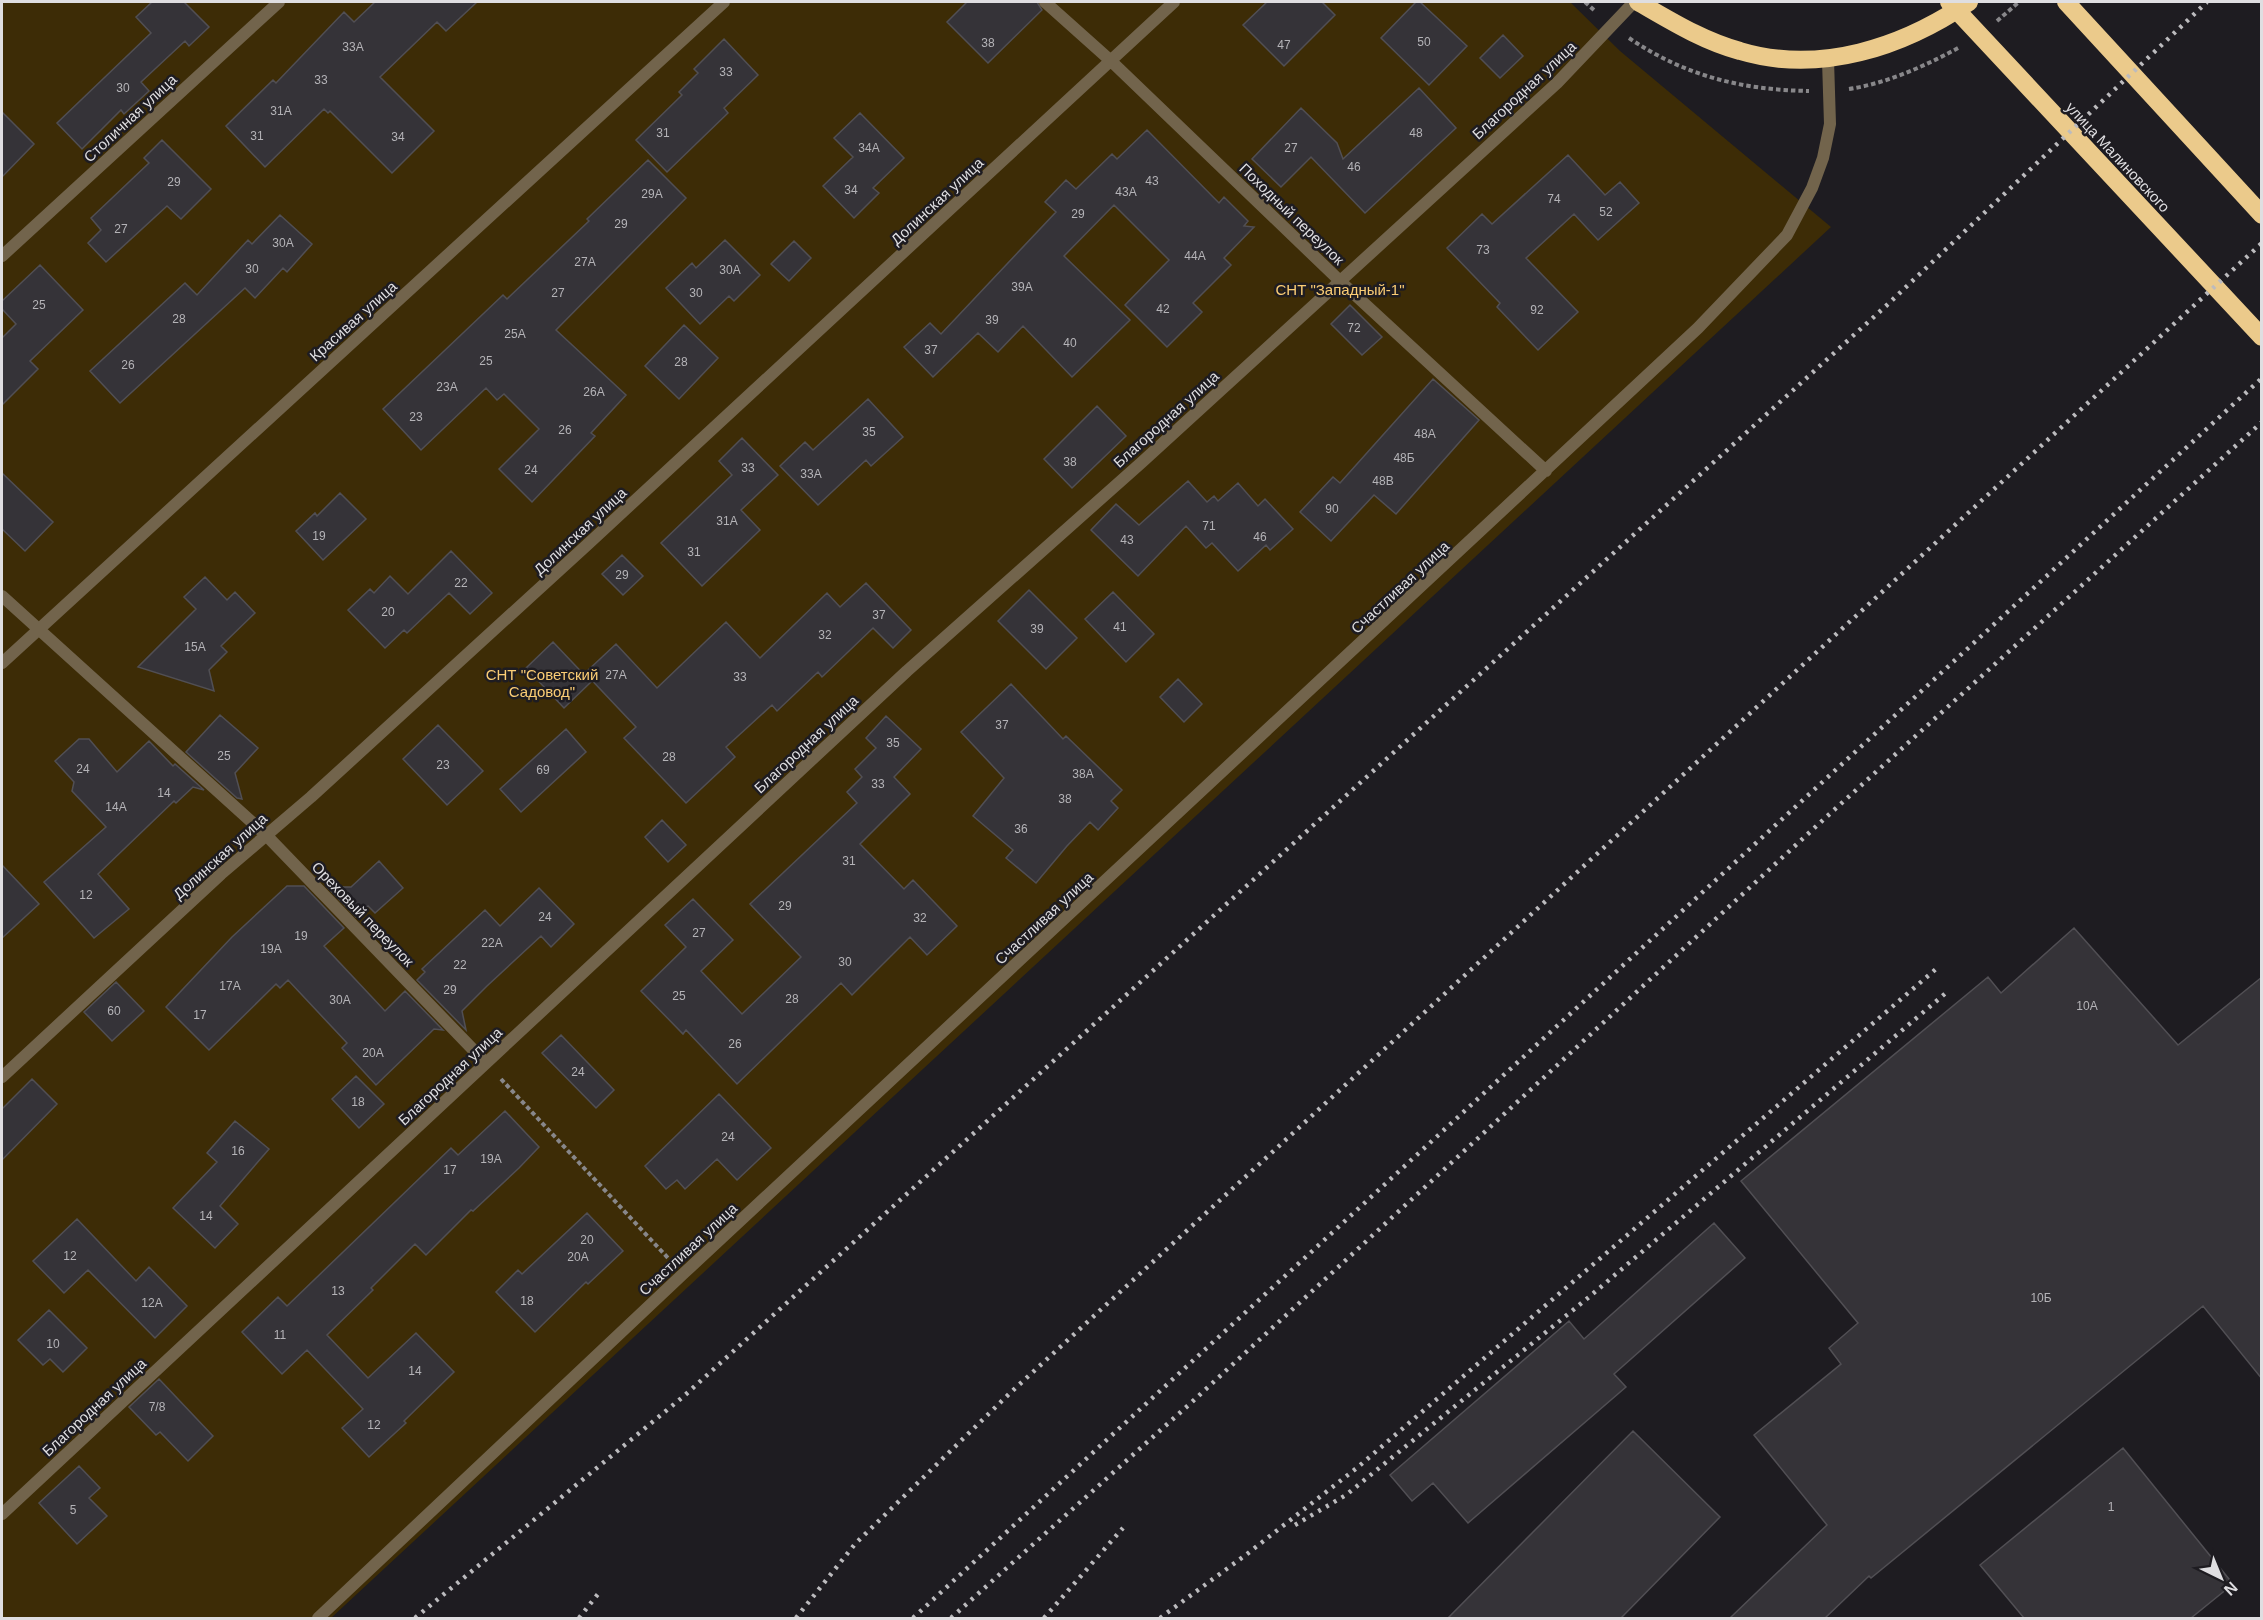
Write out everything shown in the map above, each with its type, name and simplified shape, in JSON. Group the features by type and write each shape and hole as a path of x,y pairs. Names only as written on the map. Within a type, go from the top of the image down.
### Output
{"highway":[{"path":"1636,2 1689,32 1741,52 1786,59 1828,60 1872,50 1947,17 1969,2"},
{"name":"улица Малиновского","path":"1948,2 2262,337"},
{"path":"2066,2 2262,215"}],"street":[{"name":"Столичная улица","path":"2,256 279,2"},
{"name":"Красивая улица","path":"2,663 724,2"},
{"name":"Походный переулок","path":"1045,2 1111,61 1340,281 1546,471"},
{"name":"Долинская улица","path":"2,1077 597,536 1174,2"},
{"name":"Благородная улица","path":"2,1514 898,679 1149,455 1557,83 1636,2"},
{"name":"Счастливая улица","path":"318,1618 683,1274 1698,328 1787,235 1812,188 1823,158 1830,124 1828,60"},
{"name":"Ореховый переулок","path":"2,596 266,835 486,1063"}],"path":[{"path":"1995,22 2019,2"},
{"path":"1830,92 1865,86 1904,74 1968,43"},
{"path":"486,1063 683,1274"}],"green space":[{"name":"СНТ \"Советский Садовод\"","path":"2,2 1570,2 1620,51 1831,227 331,1618 2,1618"}],"building":[{"path":"152,2 184,2 209,27 189,46 185,41 141,82 149,91 124,114 121,110 82,149 57,123 151,33 136,17"},
{"path":"375,2 477,2 446,31 437,22 380,77 434,131 392,173 330,111 328,113 324,109 265,167 226,126 273,80 276,83 344,12 354,22"},
{"path":"967,2 1037,2 1042,10 988,63 947,22"},
{"path":"1267,2 1322,2 1335,15 1284,66 1243,25"},
{"path":"1416,2 1420,2 1467,46 1429,85 1381,38"},
{"path":"1503,35 1523,56 1500,78 1480,58"},
{"path":"724,39 758,75 724,108 728,113 667,172 636,140 682,95 679,92 698,73 694,69"},
{"path":"1419,88 1456,128 1365,213 1311,157 1281,187 1252,159 1301,108 1337,143 1343,159"},
{"path":"2,112 34,144 2,177"},
{"path":"860,113 904,158 873,188 879,193 854,218 823,186 853,157 834,138"},
{"path":"1147,130 1219,203 1224,197 1248,221 1244,226 1254,227 1224,258 1231,265 1193,303 1202,312 1167,347 1125,305 1169,260 1114,205 1064,256 1130,320 1072,377 1023,326 998,352 978,333 933,377 904,347 930,323 941,334 1056,212 1045,202 1066,180 1076,189 1112,154 1117,159"},
{"path":"162,140 211,189 181,219 167,206 106,262 88,243 101,230 91,218 149,163 144,158"},
{"path":"1568,155 1605,195 1620,182 1639,203 1598,240 1574,214 1526,258 1578,312 1538,350 1497,307 1500,303 1447,248 1482,214 1492,224"},
{"path":"648,160 686,198 556,330 626,395 591,433 595,436 532,502 499,469 539,429 504,394 497,400 486,388 421,450 383,409 503,295 507,299 589,221 587,219"},
{"path":"280,215 312,244 287,272 283,268 255,298 245,288 120,403 90,371 185,283 197,295 248,240 252,244"},
{"path":"725,240 760,275 734,301 729,296 700,324 666,288 692,263 696,268"},
{"path":"794,241 811,258 789,281 771,264"},
{"path":"40,265 83,310 30,361 38,369 2,405 2,338 16,324 2,309 2,301"},
{"path":"1350,305 1382,337 1362,355 1331,324"},
{"path":"684,325 718,358 679,399 645,366"},
{"path":"1433,379 1479,420 1396,514 1374,495 1331,541 1300,512 1333,477 1340,483"},
{"path":"868,399 903,437 871,466 866,460 818,505 780,466 805,442 813,450"},
{"path":"1097,406 1126,436 1072,488 1044,459"},
{"path":"742,438 778,475 741,510 760,530 702,586 661,543 732,475 719,461"},
{"path":"2,473 53,522 25,551 2,529"},
{"path":"1188,481 1207,502 1214,496 1218,501 1238,483 1258,506 1265,499 1293,529 1270,550 1266,545 1238,571 1212,543 1206,548 1186,526 1138,576 1091,530 1116,504 1139,525"},
{"path":"340,493 366,519 323,560 296,531 315,513 317,516"},
{"path":"451,551 492,593 470,614 449,593 407,633 404,630 385,648 348,610 370,589 374,593 390,576 408,594"},
{"path":"622,555 643,576 623,595 602,574"},
{"path":"205,577 227,600 235,592 255,613 221,646 227,652 209,670 214,691 138,667 196,609 184,597"},
{"path":"866,583 911,630 893,648 873,628 822,677 818,672 777,711 772,705 726,747 735,757 686,803 624,738 636,727 585,673 616,644 657,688 726,622 760,658 827,593 840,607"},
{"path":"1029,590 1077,638 1046,669 998,621"},
{"path":"1113,592 1154,634 1126,662 1085,619"},
{"path":"553,642 591,682 564,708 526,668"},
{"path":"1178,679 1202,704 1184,722 1160,697"},
{"path":"1011,684 1063,739 1066,736 1122,790 1111,801 1118,808 1098,830 1090,822 1036,883 1006,858 1013,850 973,816 1004,778 961,732"},
{"path":"220,715 258,748 235,773 242,799 237,798 186,752"},
{"path":"886,716 921,749 894,777 910,794 860,844 904,889 913,880 957,926 927,955 910,937 852,995 841,983 737,1084 686,1030 683,1034 641,991 686,947 665,925 693,899 733,940 701,971 742,1014 801,957 750,904 857,803 847,792 862,777 855,769 876,748 866,738"},
{"path":"438,725 483,771 447,805 403,759"},
{"path":"566,729 586,752 521,812 500,789"},
{"path":"79,739 89,739 117,772 149,741 173,766 175,764 204,790 193,787 176,803 174,801 98,874 129,909 94,938 44,882 106,827 72,791 74,782 55,761"},
{"path":"662,820 686,845 668,862 645,837"},
{"path":"379,861 403,888 375,913 368,906 356,917 327,887 351,887"},
{"path":"2,865 39,904 2,938"},
{"path":"287,886 304,886 344,928 324,946 385,1011 405,991 443,1030 434,1029 376,1085 342,1048 347,1043 288,980 280,988 276,984 209,1050 166,1007 232,937"},
{"path":"539,888 574,924 551,947 541,936 487,986 462,1011 466,1030 417,980 425,972 422,969 485,910 500,926"},
{"path":"2074,928 2178,1045 2262,977 2262,1379 2203,1306 1871,1578 1869,1576 1825,1618 1730,1618 1827,1525 1754,1435 1841,1364 1829,1348 1858,1323 1741,1181 1988,977 2001,993"},
{"path":"116,982 144,1011 112,1041 84,1012"},
{"path":"561,1035 614,1090 596,1108 542,1053"},
{"path":"356,1076 384,1104 359,1128 332,1099"},
{"path":"32,1079 57,1104 2,1160 2,1109"},
{"path":"719,1094 771,1148 737,1180 717,1159 685,1189 677,1180 666,1189 645,1166"},
{"path":"505,1111 539,1147 426,1255 415,1244 327,1335 368,1378 416,1333 454,1372 404,1421 406,1423 369,1457 342,1428 363,1409 307,1350 282,1374 242,1332 278,1297 287,1306 451,1148 458,1155"},
{"path":"235,1121 269,1149 220,1206 238,1224 215,1248 173,1208 217,1162 207,1153"},
{"path":"587,1213 623,1251 588,1284 586,1282 535,1332 496,1292 518,1270 522,1274"},
{"path":"77,1219 136,1281 149,1267 187,1306 155,1338 88,1270 64,1293 33,1261"},
{"path":"1714,1223 1745,1258 1614,1374 1626,1387 1468,1523 1433,1483 1412,1501 1390,1475 1569,1321 1584,1339"},
{"path":"49,1310 87,1348 63,1372 50,1359 43,1365 18,1340"},
{"path":"159,1379 213,1436 188,1461 160,1432 156,1435 129,1407"},
{"path":"1633,1431 1720,1517 1621,1618 1448,1618"},
{"path":"2123,1448 2233,1584 2191,1618 2024,1618 1980,1565"},
{"path":"79,1466 100,1488 89,1498 107,1516 77,1544 39,1503"}],"railway":[{"path":"415,1618 684,1396 1887,305 2207,2"},
{"path":"796,1618 855,1544 1009,1394 2262,243"},
{"path":"913,1618 2262,378"},
{"path":"951,1618 1193,1401 1823,820 2262,422"},
{"path":"1160,1618 1247,1554 1358,1467 1936,969"},
{"path":"1295,1525 1346,1495 1589,1297 1947,992"},
{"path":"1044,1618 1123,1528"},
{"path":"579,1618 598,1594"}],"park label":[{"name":"СНТ \"Западный-1\"","path":"1340,289"}]}
